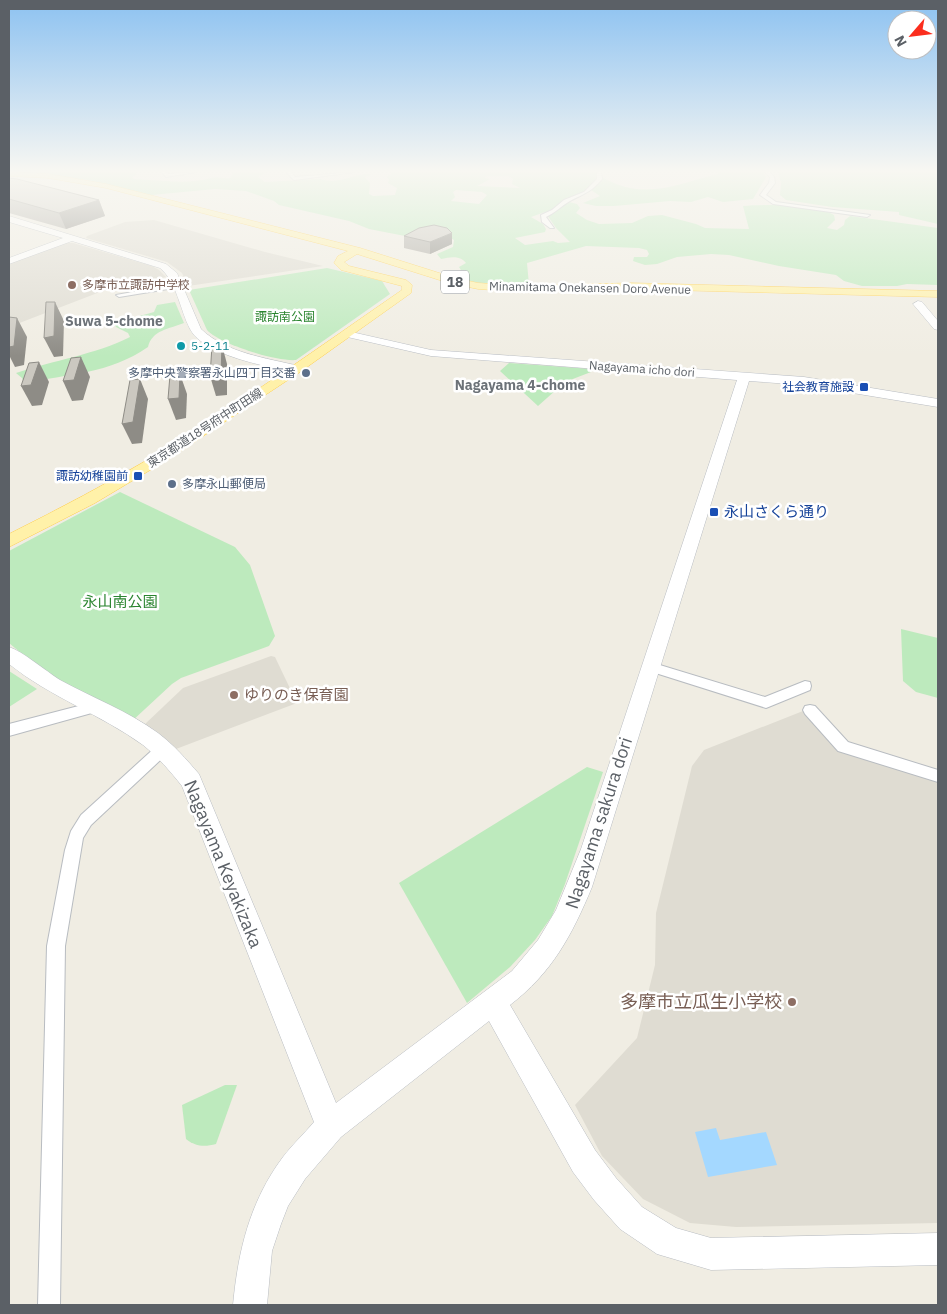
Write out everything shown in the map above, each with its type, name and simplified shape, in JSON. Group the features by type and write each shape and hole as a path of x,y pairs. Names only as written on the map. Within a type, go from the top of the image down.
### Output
{"main road":[{"name":"Minamitama Onekansen Doro Avenue","path":"291,233 389,259 453,281 492,288 529,290 623,286 938,292"},
{"name":"東京都道18号府中町田線","path":"9,541 89,500 162,457 404,294 408,288 402,282 345,268 339,263 342,258 357,250"},
{"path":"907,292 918,304 938,304"}],"street":[{"path":"56,233 159,264 170,270 196,330 210,343 295,369"},
{"path":"9,261 72,238"},
{"path":"119,295 178,286"},
{"path":"918,304 938,327"},
{"name":"Nagayama icho dori","path":"347,334 431,353 825,384 938,403"},
{"name":"Nagayama sakura dori","path":"250,1305 256,1252 269,1213 294,1168 330,1126 494,1003 521,980 556,938 572,908 744,377"},
{"name":"Nagayama Keyakizaka","path":"9,654 46,682 114,716 164,748 191,781 330,1126"},
{"path":"650,667 766,703 805,686"},
{"path":"9,730 94,706"},
{"path":"810,710 843,747 938,776"},
{"path":"49,1305 56,946 73,850 76,836 86,820 164,748"},
{"path":"494,1003 584,1160 631,1218 669,1242 710,1254 938,1249"}],"shaded area":[{"path":"94,233 200,233 323,266 188,286 182,273 167,262 86,238"},
{"name":"多摩市立諏訪中学校","path":"65,243 73,243 152,266 166,277 100,292 9,327 9,264"},
{"name":"ゆりのき保育園","path":"271,656 275,657 297,703 176,749 144,725 183,688"},
{"name":"多摩市立瓜生小学校","path":"803,711 839,751 938,781 938,1223 736,1227 690,1223 643,1199 602,1156 575,1105 637,1038 655,965 656,913 692,766 704,750"}],"green space":[{"path":"391,233 538,233 515,238 525,245 553,241 558,243 570,242 561,233 938,233 938,285 862,286 844,281 836,275 779,266 729,255 711,254 677,257 657,264 645,265 633,261 634,257 647,257 649,254 647,250 586,246 527,263 529,285 483,283 468,281 459,267 466,263 464,260 455,257 441,259 437,254 453,247 454,240 446,235 405,236"},
{"name":"諏訪南公園","path":"327,268 382,281 390,294 296,360 263,355 223,341 207,330 189,290"},
{"path":"175,302 184,323 157,334 150,341 148,347 118,363 88,372 24,383 22,378 16,373 88,353 130,337 128,333 116,327 114,323 154,312 157,305"},
{"path":"509,363 592,369 591,372 565,382 538,406 500,371"},
{"name":"永山南公園","path":"120,492 235,547 250,565 275,636 269,646 181,678 131,722 39,668 9,643 9,551"},
{"path":"901,629 938,638 938,698 916,692 903,681"},
{"path":"9,671 37,689 9,707"},
{"path":"587,767 603,772 565,884 552,916 535,940 510,967 467,1003 399,883"},
{"path":"225,1085 237,1085 216,1144 201,1146 193,1144 186,1139 182,1105"}],"water":[{"path":"716,1128 720,1140 766,1132 777,1165 708,1177 695,1132"}],"building":[{"path":"409,233 451,233 430,242 404,236"},
{"path":"46,302 55,302 54,336 44,338"},
{"path":"9,317 17,318 14,346 9,347"},
{"path":"222,345 221,375 210,376 212,346"},
{"path":"81,357 74,380 63,381 71,358"},
{"path":"39,362 31,385 21,386 29,363"},
{"path":"180,374 179,398 168,399 170,375"},
{"path":"140,379 133,422 122,424 130,380"}],"place":[{"name":"多摩市立諏訪中学校","path":"72,285"},
{"name":"5-2-11","path":"181,346"},
{"name":"多摩中央警察署永山四丁目交番","path":"306,373"},
{"name":"社会教育施設","path":"864,387"},
{"name":"諏訪幼稚園前","path":"138,476"},
{"name":"多摩永山郵便局","path":"172,484"},
{"name":"永山さくら通り","path":"714,512"},
{"name":"ゆりのき保育園","path":"234,695"},
{"name":"多摩市立瓜生小学校","path":"792,1002"}],"district":[{"name":"Suwa 5-chome","path":"114,321"},
{"name":"Nagayama 4-chome","path":"520,385"}]}
